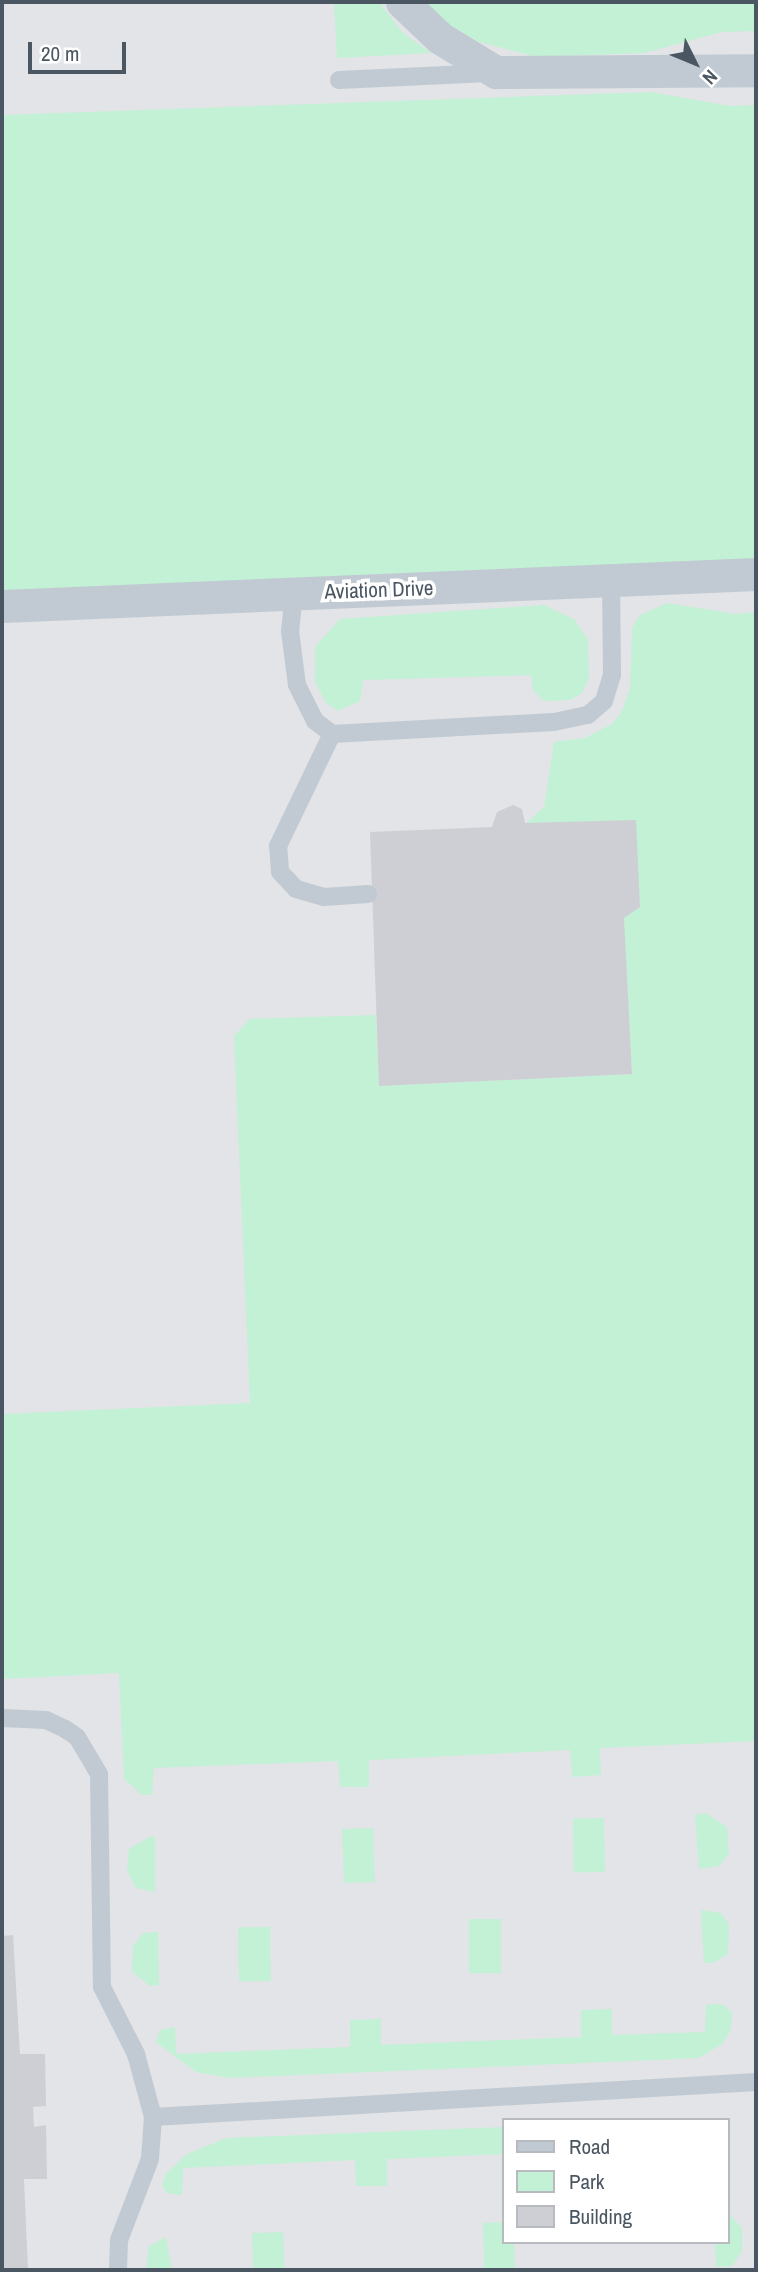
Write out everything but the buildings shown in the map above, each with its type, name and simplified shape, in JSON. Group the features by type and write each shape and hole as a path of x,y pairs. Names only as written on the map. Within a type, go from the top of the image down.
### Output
{"street":[{"path":"402,2 440,38 496,72 756,70"},
{"name":"Aviation Drive","path":"2,606 756,575"}],"lane":[{"path":"339,80 496,72"},
{"path":"294,594 290,631 297,685 316,721 332,734 554,722 588,715 604,701 612,675 611,581"},
{"path":"332,734 278,846 280,872 296,889 324,897 368,894"},
{"path":"2,1718 46,1720 65,1729 78,1737 99,1774 102,1987 136,2054 153,2117 150,2159 119,2240 118,2270"},
{"path":"153,2117 756,2083"}],"shaded area":[{"path":"2,2 756,2 756,2270 2,2270"}],"green space":[{"path":"334,2 379,2 403,33 431,53 337,58"},
{"path":"425,2 756,2 756,31 722,32 644,53 537,57 479,42 446,24"},
{"path":"651,92 730,106 756,105 756,560 2,591 2,115"},
{"path":"667,603 736,614 756,612 756,1741 600,1748 601,1775 572,1777 570,1750 369,1760 369,1787 340,1787 338,1761 154,1768 152,1795 142,1795 124,1779 119,1673 2,1679 2,1414 250,1403 234,1036 250,1019 376,1015 379,1086 632,1074 624,918 636,821 526,823 544,807 554,742 585,738 612,724 621,713 630,689 632,628 640,615"},
{"path":"544,605 575,620 588,640 589,679 582,693 570,700 544,701 533,690 531,675 363,680 360,701 338,711 326,703 315,682 315,647 340,619"},
{"path":"706,1813 727,1827 729,1853 720,1866 699,1869 695,1815"},
{"path":"604,1818 605,1872 574,1873 573,1819"},
{"path":"373,1828 375,1882 344,1883 342,1829"},
{"path":"151,1836 155,1837 155,1892 136,1888 127,1870 129,1849"},
{"path":"701,1910 721,1913 729,1925 728,1954 713,1963 704,1963"},
{"path":"469,1919 501,1919 501,1973 469,1973"},
{"path":"270,1927 271,1981 239,1982 238,1928"},
{"path":"158,1932 159,1985 150,1986 132,1972 133,1946 143,1933"},
{"path":"722,2004 732,2012 731,2029 722,2044 699,2058 229,2078 196,2072 156,2042 160,2030 175,2027 176,2054 350,2047 350,2020 381,2019 381,2045 581,2037 581,2010 612,2009 612,2035 705,2032 706,2005"},
{"path":"503,2127 503,2154 387,2159 387,2186 356,2186 355,2160 183,2168 182,2195 167,2193 162,2185 166,2174 187,2154 227,2138"},
{"path":"730,2215 742,2228 742,2251 732,2266 716,2267 715,2244 730,2244"},
{"path":"503,2222 503,2244 514,2244 515,2270 484,2270 483,2223"},
{"path":"283,2232 284,2270 253,2270 252,2233"},
{"path":"166,2237 172,2270 146,2270 149,2246"}]}
